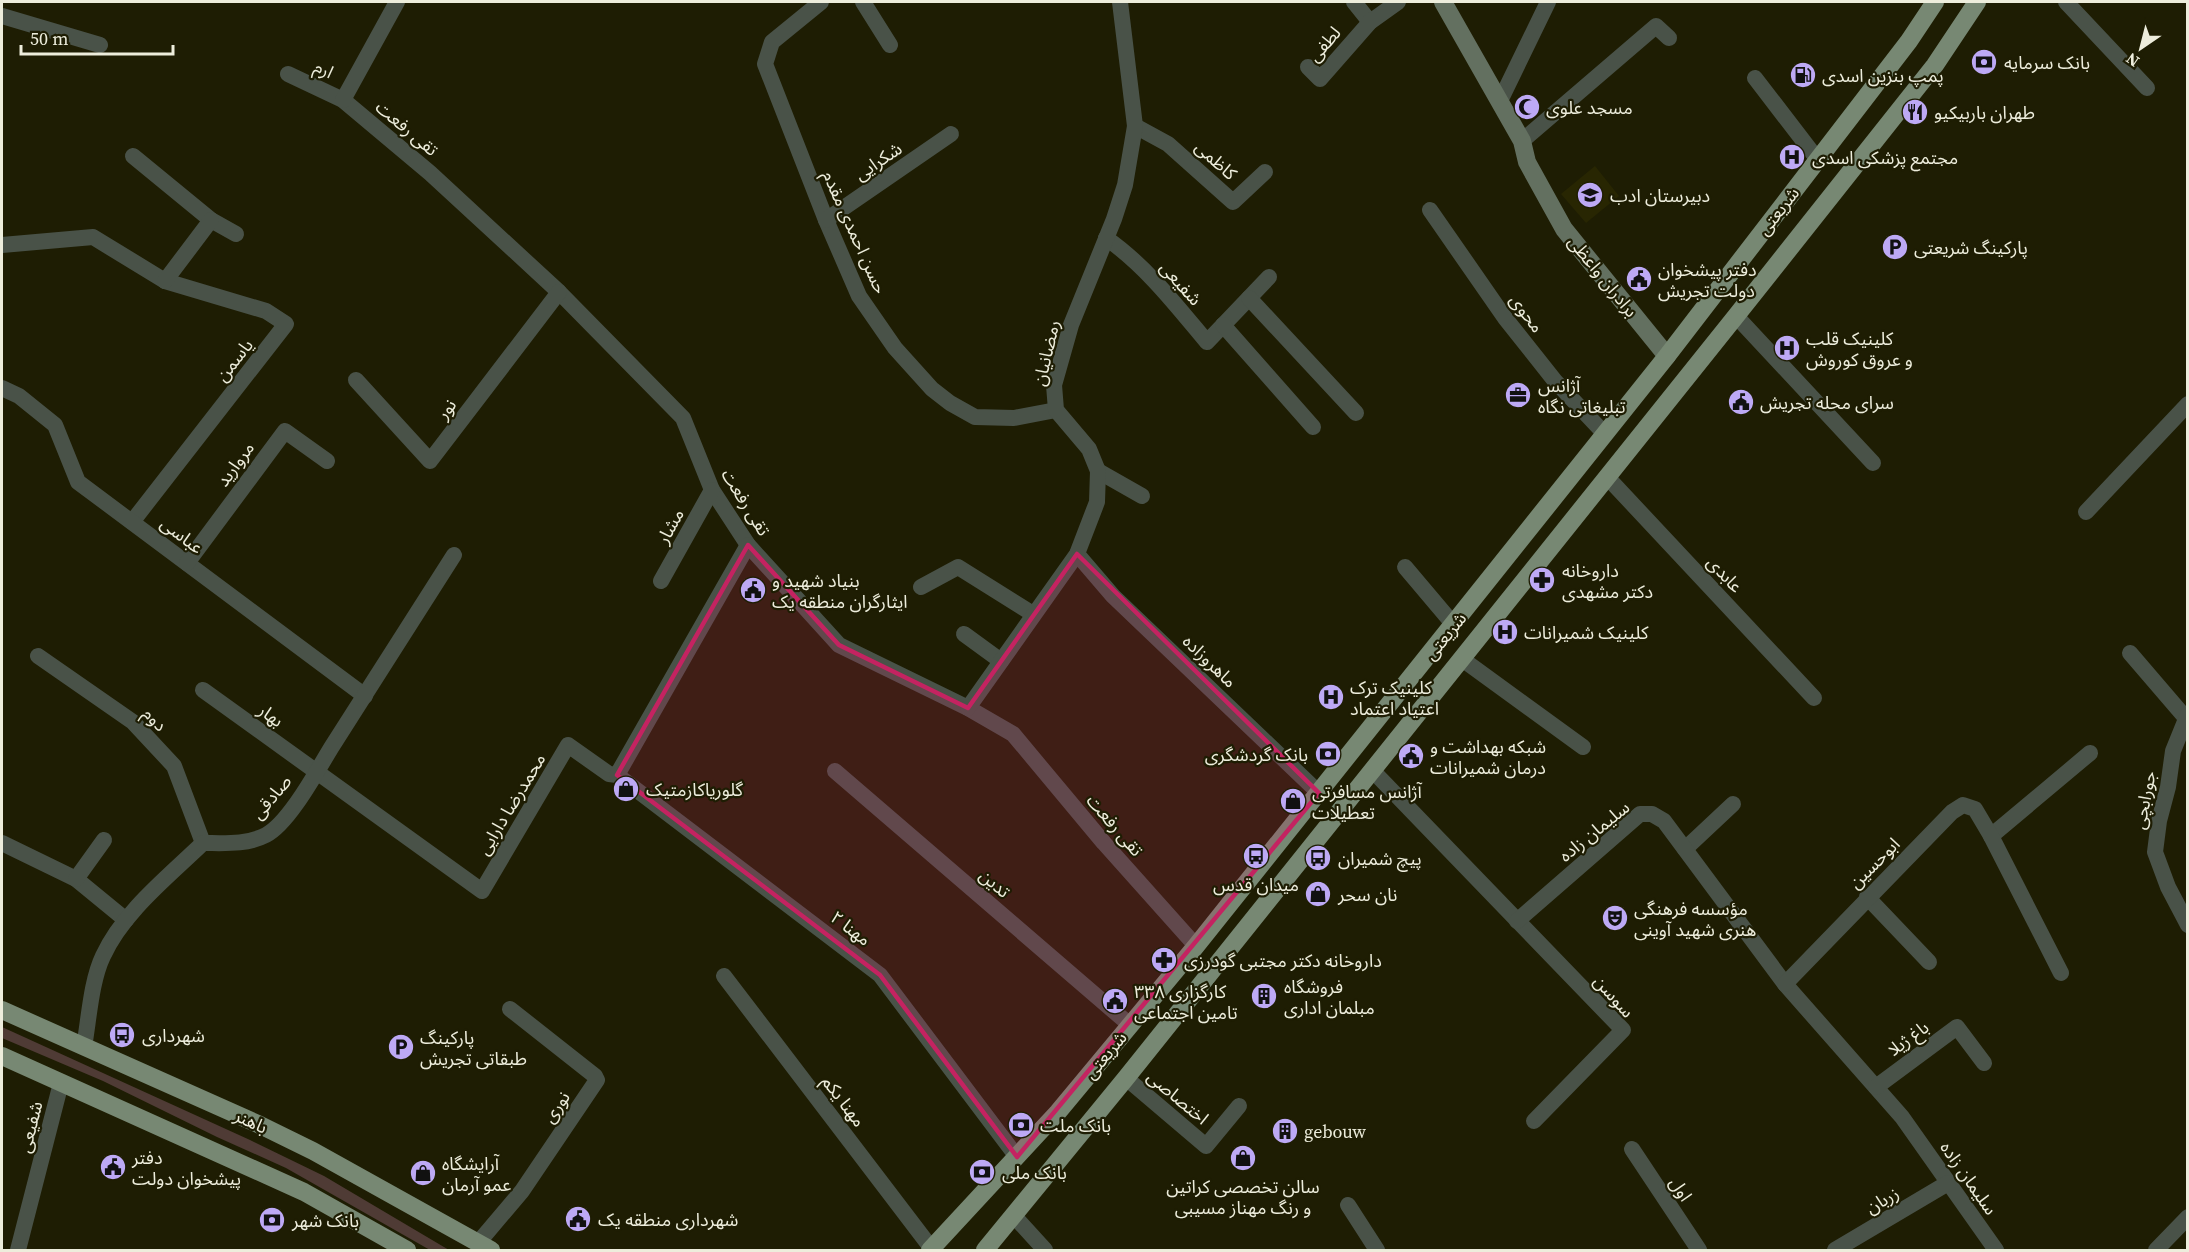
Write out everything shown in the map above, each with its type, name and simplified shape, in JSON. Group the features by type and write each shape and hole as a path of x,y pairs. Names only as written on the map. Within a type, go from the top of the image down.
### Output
{"main road":[{"name":"برادران واعظی","path":"1443,2 1522,141 1527,162 1564,229 1667,356"},
{"name":"شریعتی","path":"930,1250 1017,1157 1130,1025 1319,794 1667,356 1909,41 1935,2"},
{"name":"شریعتی","path":"985,1251 1736,316 1935,65 1977,2"},
{"name":"باهنر","path":"2,1010 313,1151 484,1247"},
{"path":"2,1056 304,1192 407,1251"}],"street":[{"path":"343,100 398,2"},
{"name":"حسن احمدی مقدم","path":"821,2 772,42 765,64 826,220 859,296 895,348 932,389 950,403 975,417 1014,418 1056,410"},
{"path":"863,2 890,45"},
{"name":"رمضانیان","path":"968,708 1077,554 1097,502 1098,471 1089,449 1056,410 1054,385 1071,326 1125,185 1135,126 1120,2"},
{"path":"1354,2 1370,22"},
{"name":"لطفی","path":"1308,67 1320,79 1370,22 1398,2"},
{"path":"1500,101 1548,2"},
{"path":"2066,2 2146,88"},
{"path":"2,16 100,45"},
{"path":"1522,141 1656,26 1669,38"},
{"name":"ارم","path":"288,74 343,100"},
{"path":"1755,78 1818,160"},
{"name":"تقی رفعت","path":"343,100 430,173 559,292 683,418 712,490 748,544 839,645 968,708 1013,734 1104,843 1196,946"},
{"name":"کاظمی","path":"1135,126 1168,144 1233,202 1265,172"},
{"name":"شکرایی","path":"826,220 951,134"},
{"path":"133,156 212,220 236,234"},
{"name":"محوی","path":"1430,210 1505,318 1556,381 1604,433"},
{"path":"165,281 212,220"},
{"name":"یاسمن","path":"2,245 93,237 165,281 266,311 286,324 132,522"},
{"name":"شفیعی","path":"1106,238 1160,285 1207,342 1269,277"},
{"name":"نور","path":"356,380 430,461 559,292"},
{"path":"1249,298 1356,413"},
{"path":"1736,316 1873,463"},
{"path":"1223,326 1313,427"},
{"name":"عباسی","path":"2,388 19,396 55,425 78,482 364,696"},
{"path":"2086,513 2187,404"},
{"name":"مروارید","path":"187,563 285,430 327,461"},
{"path":"1098,471 1142,496"},
{"name":"عابدی","path":"1608,477 1814,698"},
{"name":"مشار","path":"661,580 712,490"},
{"path":"617,775 748,544"},
{"name":"ماهروزاده","path":"1077,554 1113,596 1319,794"},
{"name":"صادقی","path":"203,843 244,843 267,835 291,810 454,555"},
{"path":"921,587 958,567 1033,614"},
{"path":"1405,567 1454,625"},
{"path":"964,634 1001,661"},
{"path":"2130,653 2186,716"},
{"name":"دوم","path":"38,656 133,722 174,766 203,843"},
{"path":"1462,659 1583,747"},
{"name":"بهار","path":"203,690 316,772"},
{"name":"جورابچی","path":"2186,716 2173,751 2155,852 2168,887 2187,925"},
{"name":"محمدرضا دارایی","path":"316,772 482,891 568,745 609,774 617,775"},
{"path":"1991,836 2090,753"},
{"path":"1372,770 1517,921"},
{"name":"تدین","path":"835,771 1130,1025"},
{"name":"مهنا ۲","path":"617,775 880,975 1017,1157"},
{"path":"1685,849 1733,804"},
{"name":"ابوحسین","path":"1785,984 1952,812 1963,805 1975,809 1991,836 2061,973"},
{"name":"سلیمان زاده","path":"1517,921 1640,814 1652,814 1664,821 1785,984 1902,1117 1996,1251"},
{"path":"76,879 104,840"},
{"path":"2,843 76,879 126,920"},
{"path":"84,1047 102,956 131,912 203,843"},
{"path":"1868,897 1929,963"},
{"name":"سوسن","path":"1517,921 1623,1031 1534,1120"},
{"name":"مهنا یکم","path":"724,975 930,1250"},
{"name":"نوری","path":"484,1247 597,1080 595,1076 510,1009"},
{"name":"باغ ژیلا","path":"1876,1087 1958,1027 1984,1063"},
{"name":"اختصاصی","path":"1126,1078 1206,1146 1239,1106"},
{"name":"شفیعی","path":"18,1251 61,1083"},
{"name":"اول","path":"1632,1149 1699,1251"},
{"name":"زربان","path":"1835,1251 1948,1183"},
{"path":"1348,1205 1377,1251"},
{"path":"1014,1216 1045,1251"},
{"path":"2156,1251 2187,1217"}],"highlighted area":[{"path":"748,545 839,645 968,708 1077,554 1319,793 1017,1157 880,975 617,775"}],"shaded area":[{"name":"دبیرستان ادب","path":"1595,166 1619,196 1586,223 1561,194"},
{"path":"2,1027 324,1176 449,1250 430,1250 286,1168 103,1081 2,1038"}],"place":[{"name":"بانک سرمایه","path":"1984,62"},
{"name":"پمپ بنزین اسدی","path":"1803,75"},
{"name":"مسجد علوی","path":"1527,107"},
{"name":"طهران باربیکیو","path":"1915,112"},
{"name":"مجتمع پزشکی اسدی","path":"1792,157"},
{"name":"دبیرستان ادب","path":"1590,195"},
{"name":"پارکینگ شریعتی","path":"1895,247"},
{"name":"دفتر پیشخوان دولت تجریش","path":"1639,279"},
{"name":"کلینیک قلب و عروق کوروش","path":"1787,348"},
{"name":"آژانس تبلیغاتی نگاه","path":"1518,395"},
{"name":"سرای محله تجریش","path":"1741,402"},
{"name":"داروخانه دکتر مشهدی","path":"1542,580"},
{"name":"بنیاد شهید و ایثارگران منطقه یک","path":"753,590"},
{"name":"کلینیک شمیرانات","path":"1505,632"},
{"name":"کلینیک ترک اعتیاد اعتماد","path":"1331,697"},
{"name":"بانک گردشگری","path":"1328,754"},
{"name":"شبکه بهداشت و درمان شمیرانات","path":"1411,756"},
{"name":"گلوریاکازمتیک","path":"626,789"},
{"name":"آژانس مسافرتی تعطیلات","path":"1293,801"},
{"name":"میدان قدس","path":"1256,856"},
{"name":"پیچ شمیران","path":"1318,858"},
{"name":"نان سحر","path":"1318,894"},
{"name":"مؤسسه فرهنگی هنری شهید آوینی","path":"1615,918"},
{"name":"داروخانه دکتر مجتبی گودرزی","path":"1164,960"},
{"name":"فروشگاه مبلمان اداری","path":"1264,996"},
{"name":"کارگزاری ٣٣٨ تامین اجتماعی","path":"1115,1001"},
{"name":"شهرداری","path":"122,1035"},
{"name":"پارکینگ طبقاتی تجریش","path":"401,1047"},
{"name":"بانک ملت","path":"1021,1125"},
{"name":"gebouw","path":"1285,1131"},
{"name":"سالن تخصصی کراتین و رنگ مهناز مسیبی","path":"1243,1158"},
{"name":"دفتر پیشخوان دولت","path":"113,1167"},
{"name":"بانک ملی","path":"982,1172"},
{"name":"آرایشگاه عمو آرمان","path":"423,1173"},
{"name":"شهرداری منطقه یک","path":"578,1219"},
{"name":"بانک شهر","path":"272,1220"}]}
